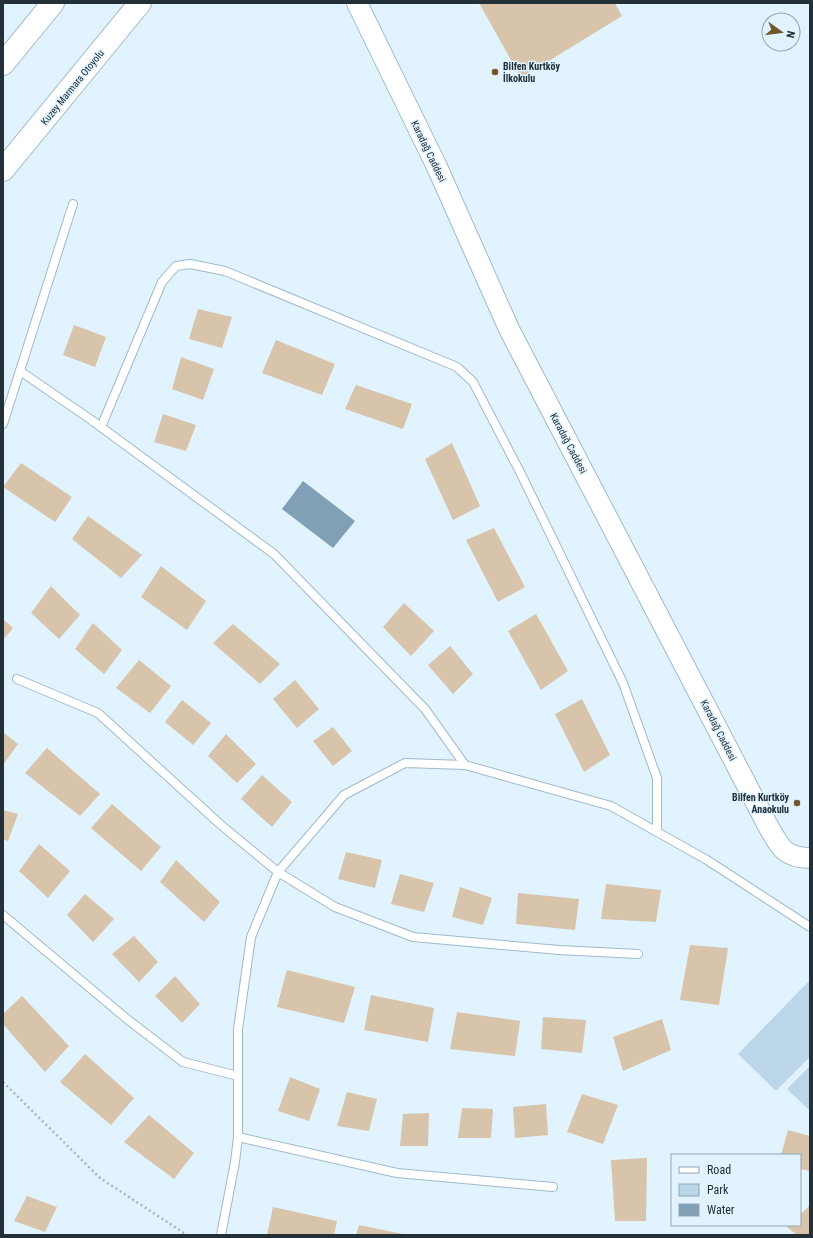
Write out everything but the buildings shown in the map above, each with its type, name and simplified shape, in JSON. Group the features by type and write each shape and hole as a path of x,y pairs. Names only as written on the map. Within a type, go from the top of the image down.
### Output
{"highway":[{"path":"3,64 53,3"},
{"name":"Kuzey Marmara Otoyolu","path":"3,170 140,3"}],"street":[{"name":"Karadağ Caddesi","path":"357,3 437,167 509,329 767,824 778,844 784,851 794,856 810,858"}],"lane":[{"path":"3,424 73,204"},
{"path":"101,427 162,282 176,266 190,264 225,271 457,367 473,382 623,684 657,778 657,832"},
{"path":"20,371 101,427 274,554 425,709 465,765"},
{"path":"17,679 98,713 221,825 278,872 335,907 414,936 551,949 638,954"},
{"path":"222,1235 238,1137 238,1029 250,937 278,872 344,795 406,763 465,765 611,806 707,860 810,926"},
{"path":"3,915 127,1019 183,1062 238,1076"},
{"path":"238,1137 397,1173 553,1187"}],"path":[{"path":"3,1082 100,1178 187,1235"}],"green space":[{"path":"810,980 810,1057 776,1091 738,1054"},
{"path":"810,1066 810,1111 787,1089"}],"water":[{"path":"303,481 355,521 333,548 282,509"}],"place":[{"name":"Bilfen Kurtköy İlkokulu","path":"495,72"},
{"name":"Bilfen Kurtköy Anaokulu","path":"797,803"}]}
